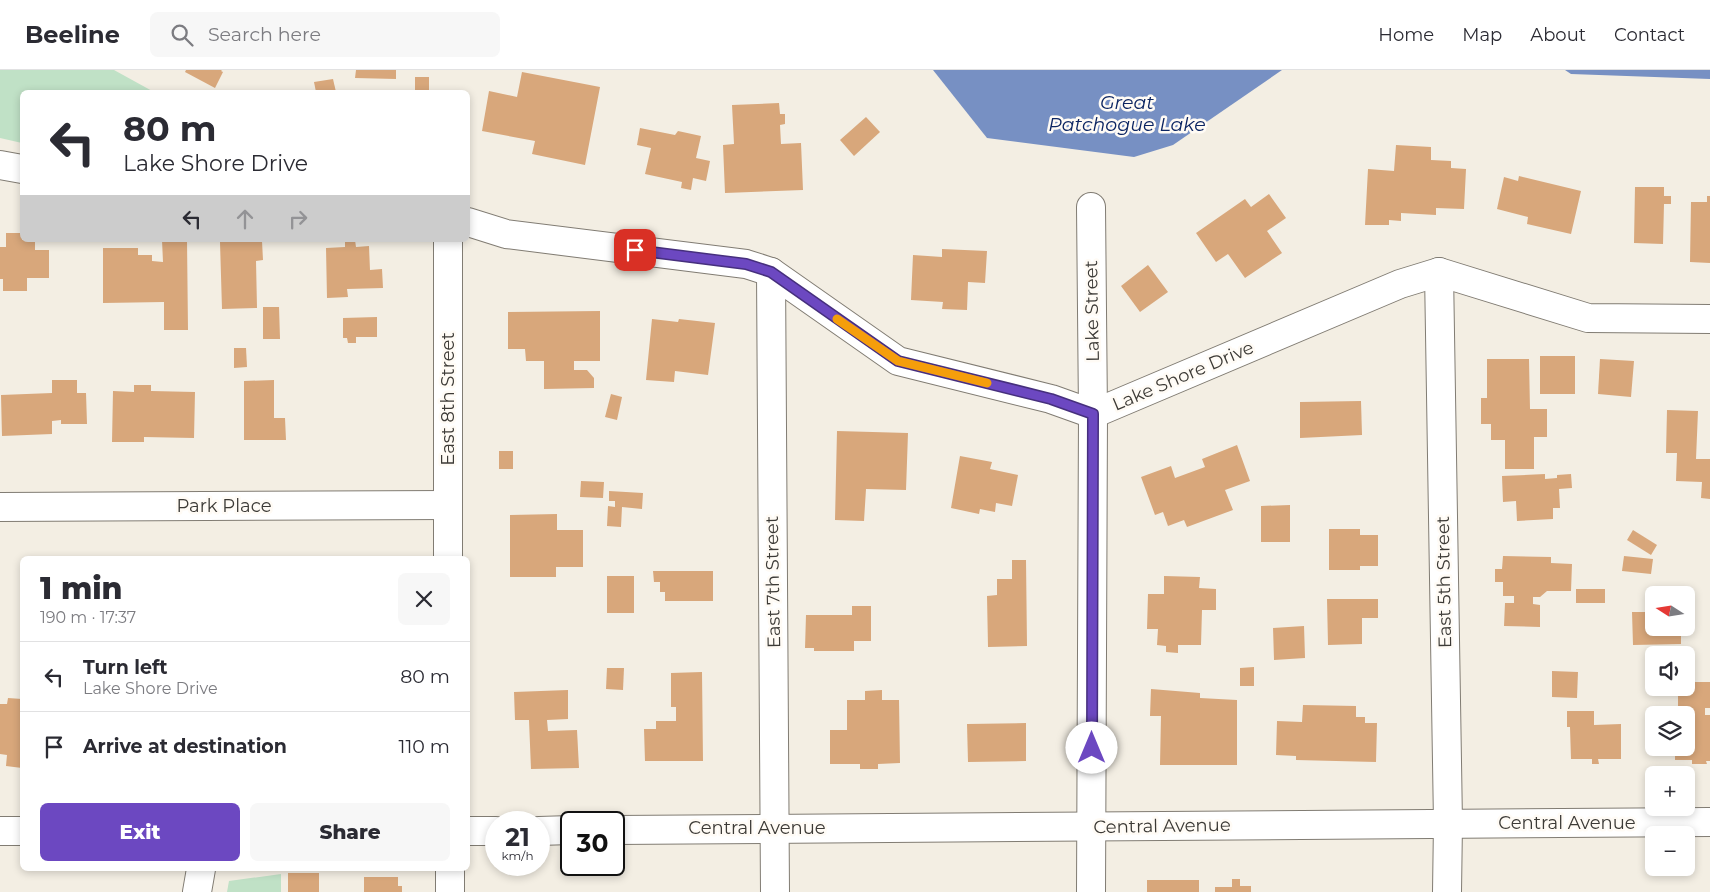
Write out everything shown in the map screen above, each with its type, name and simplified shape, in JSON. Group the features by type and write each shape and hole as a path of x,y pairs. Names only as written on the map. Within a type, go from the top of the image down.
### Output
{"street":[{"path":"0,165 20,169"},
{"name":"Lake Street","path":"1091,207 1093,414 1091,892"},
{"name":"Lake Shore Drive","path":"470,223 506,234 746,264 771,272 898,361 1051,399 1093,414 1400,284 1439,272"},
{"name":"East 8th Street","path":"448,242 448,556"},
{"name":"East 7th Street","path":"771,272 775,892"},
{"path":"1439,272 1588,318 1710,319"},
{"name":"East 5th Street","path":"1439,272 1448,823 1447,892"},
{"name":"Park Place","path":"0,507 448,505"},
{"name":"Central Avenue","path":"625,830 1710,822"},
{"path":"0,831 20,831"},
{"path":"470,831 485,831"},
{"path":"196,892 201,871"},
{"path":"450,871 450,892"}],"green space":[{"path":"0,70 114,70 150,90 20,90 20,143 0,138"},
{"path":"281,874 281,892 227,892 229,881"}],"water":[{"name":"Great Patchogue Lake","path":"933,70 1282,70 1173,145 1134,157 987,138"},
{"path":"1565,70 1710,70 1710,79 1571,74"}],"building":[{"path":"186,70 222,70 223,72 215,88 185,72"},
{"path":"356,70 396,70 396,79 355,78"},
{"path":"522,72 600,87 585,165 532,154 535,141 482,131 489,91 517,97"},
{"path":"415,77 429,77 429,90 415,90"},
{"path":"333,79 336,90 316,90 314,82"},
{"path":"779,103 780,114 785,114 785,124 780,125 781,144 801,143 803,190 725,193 723,145 734,144 732,105"},
{"path":"866,117 880,132 854,156 840,140"},
{"path":"640,128 675,135 678,131 701,136 696,158 710,161 706,181 693,178 691,190 681,188 682,182 645,174 651,148 637,145"},
{"path":"1396,145 1431,147 1431,160 1451,161 1451,168 1466,169 1464,209 1436,208 1436,215 1401,213 1401,221 1389,220 1389,225 1365,225 1368,169 1394,171"},
{"path":"1519,176 1581,191 1571,234 1527,224 1528,217 1497,209 1504,177 1518,181"},
{"path":"1635,187 1664,187 1664,196 1671,196 1671,204 1664,204 1663,244 1634,243"},
{"path":"1269,194 1286,218 1267,231 1282,253 1245,278 1228,254 1216,262 1196,233 1245,199 1251,207"},
{"path":"1707,196 1710,196 1710,263 1690,262 1691,202 1707,202"},
{"path":"6,233 20,233 20,242 35,242 35,250 49,250 49,278 27,278 27,291 3,291 3,279 0,279 0,247 6,247"},
{"path":"162,242 187,242 188,330 164,330 164,302 103,303 103,248 138,248 138,255 152,255 152,261 163,262"},
{"path":"220,242 262,242 263,260 256,261 257,308 222,309"},
{"path":"345,242 355,242 356,247 369,246 370,270 382,269 383,288 347,289 348,297 327,298 326,248 345,247"},
{"path":"942,249 987,251 985,283 968,282 967,310 942,309 943,302 911,300 913,255 942,257"},
{"path":"1148,265 1168,292 1140,312 1121,286"},
{"path":"263,307 279,307 280,339 263,339"},
{"path":"600,311 600,361 574,361 574,370 587,370 594,378 594,388 544,389 544,361 526,361 525,349 508,349 508,312"},
{"path":"377,317 377,337 356,337 356,343 348,343 347,338 343,338 343,318"},
{"path":"652,319 678,322 679,319 715,323 708,375 675,371 674,382 646,380"},
{"path":"234,348 246,348 247,367 234,368"},
{"path":"1540,356 1575,356 1575,394 1540,394"},
{"path":"1487,359 1529,359 1530,409 1547,409 1547,437 1534,437 1534,469 1505,469 1505,440 1491,440 1491,424 1481,424 1481,398 1487,398"},
{"path":"1600,359 1634,361 1631,397 1598,394"},
{"path":"52,380 77,380 77,393 86,393 87,424 61,424 61,420 52,421 52,434 2,436 1,395 52,393"},
{"path":"274,380 274,418 285,418 286,440 244,440 244,381"},
{"path":"134,385 151,385 151,391 195,392 194,438 144,437 144,442 112,442 113,391 134,392"},
{"path":"611,394 622,397 617,420 605,417"},
{"path":"1361,401 1362,435 1300,438 1300,402"},
{"path":"1667,410 1698,411 1696,459 1710,459 1710,499 1701,498 1702,482 1676,481 1677,453 1666,453"},
{"path":"837,431 908,433 906,490 866,489 864,521 835,520"},
{"path":"1237,445 1250,481 1225,490 1233,510 1187,527 1184,520 1168,526 1163,512 1155,515 1141,477 1171,466 1175,478 1205,467 1202,459"},
{"path":"499,451 513,451 513,469 499,469"},
{"path":"960,456 992,462 990,469 1018,475 1012,506 996,503 995,512 980,509 979,514 951,508"},
{"path":"1545,474 1545,479 1557,478 1557,475 1571,474 1572,488 1559,489 1560,508 1553,508 1553,519 1517,521 1516,501 1503,502 1502,476"},
{"path":"581,481 604,482 603,498 580,497"},
{"path":"609,491 643,493 642,509 622,507 621,527 607,526 608,506 615,507 615,501 609,501"},
{"path":"1290,505 1290,542 1261,542 1261,506"},
{"path":"557,514 557,530 583,530 583,567 556,567 556,577 510,577 510,515"},
{"path":"1329,529 1360,529 1360,535 1378,535 1378,566 1360,566 1360,570 1329,570"},
{"path":"1633,530 1657,545 1651,555 1627,540"},
{"path":"1503,556 1551,557 1551,563 1572,564 1571,591 1547,591 1540,597 1533,597 1533,604 1540,605 1540,627 1504,626 1505,603 1514,603 1514,596 1503,596 1503,582 1495,582 1495,569 1502,569"},
{"path":"1624,556 1653,559 1651,574 1622,571"},
{"path":"1012,560 1026,560 1027,646 988,647 987,596 997,595 997,579 1012,579"},
{"path":"653,571 713,571 713,601 665,601 665,592 660,592 660,582 654,582"},
{"path":"607,576 634,576 634,613 607,613"},
{"path":"1164,576 1200,577 1199,588 1216,589 1216,610 1202,610 1201,645 1178,645 1178,653 1166,652 1166,646 1157,645 1158,629 1147,629 1148,594 1164,594"},
{"path":"1576,589 1605,589 1605,603 1576,603"},
{"path":"1327,599 1378,599 1378,618 1362,618 1362,644 1328,645"},
{"path":"852,606 871,606 871,641 854,641 854,651 814,651 814,648 805,648 806,615 852,615"},
{"path":"1632,612 1645,612 1645,636 1681,636 1681,644 1633,645"},
{"path":"1304,626 1305,658 1274,660 1273,628"},
{"path":"1254,667 1254,686 1240,686 1240,668"},
{"path":"607,668 624,668 623,690 606,689"},
{"path":"1552,671 1578,672 1577,698 1552,697"},
{"path":"702,672 703,761 645,761 644,729 656,729 656,721 676,721 676,707 671,707 671,673"},
{"path":"1695,682 1710,682 1710,708 1705,708 1705,715 1710,715 1710,761 1706,761 1707,764 1692,764 1692,760 1675,760 1675,756 1695,756 1695,706 1678,706 1678,696 1695,696"},
{"path":"1151,689 1200,693 1200,698 1237,700 1237,765 1160,765 1161,716 1150,716"},
{"path":"568,690 568,719 547,720 548,731 577,730 579,768 531,769 529,720 515,720 514,692"},
{"path":"882,690 882,700 899,700 900,763 878,764 878,769 860,769 860,764 830,764 830,730 847,730 847,700 865,700 865,691"},
{"path":"8,698 20,699 20,768 6,766 7,755 0,754 0,704 7,704"},
{"path":"1303,705 1356,706 1356,717 1365,717 1365,723 1377,723 1376,762 1296,760 1296,756 1276,755 1277,721 1302,722"},
{"path":"1567,711 1594,711 1594,725 1621,724 1621,759 1598,759 1599,764 1592,764 1592,759 1571,759 1570,727 1567,727"},
{"path":"1026,723 1026,761 968,762 967,724"},
{"path":"288,873 319,873 319,892 288,892"},
{"path":"364,877 398,877 398,886 402,886 402,892 364,892"},
{"path":"1232,879 1240,879 1240,886 1251,886 1251,892 1215,892 1215,887 1232,887"},
{"path":"1147,880 1199,880 1199,892 1147,892"}],"slow traffic":[{"path":"837,319 898,361 987,383"}],"route":[{"path":"635,250 746,264 771,272 898,361 1051,399 1093,414 1092,748"}]}
